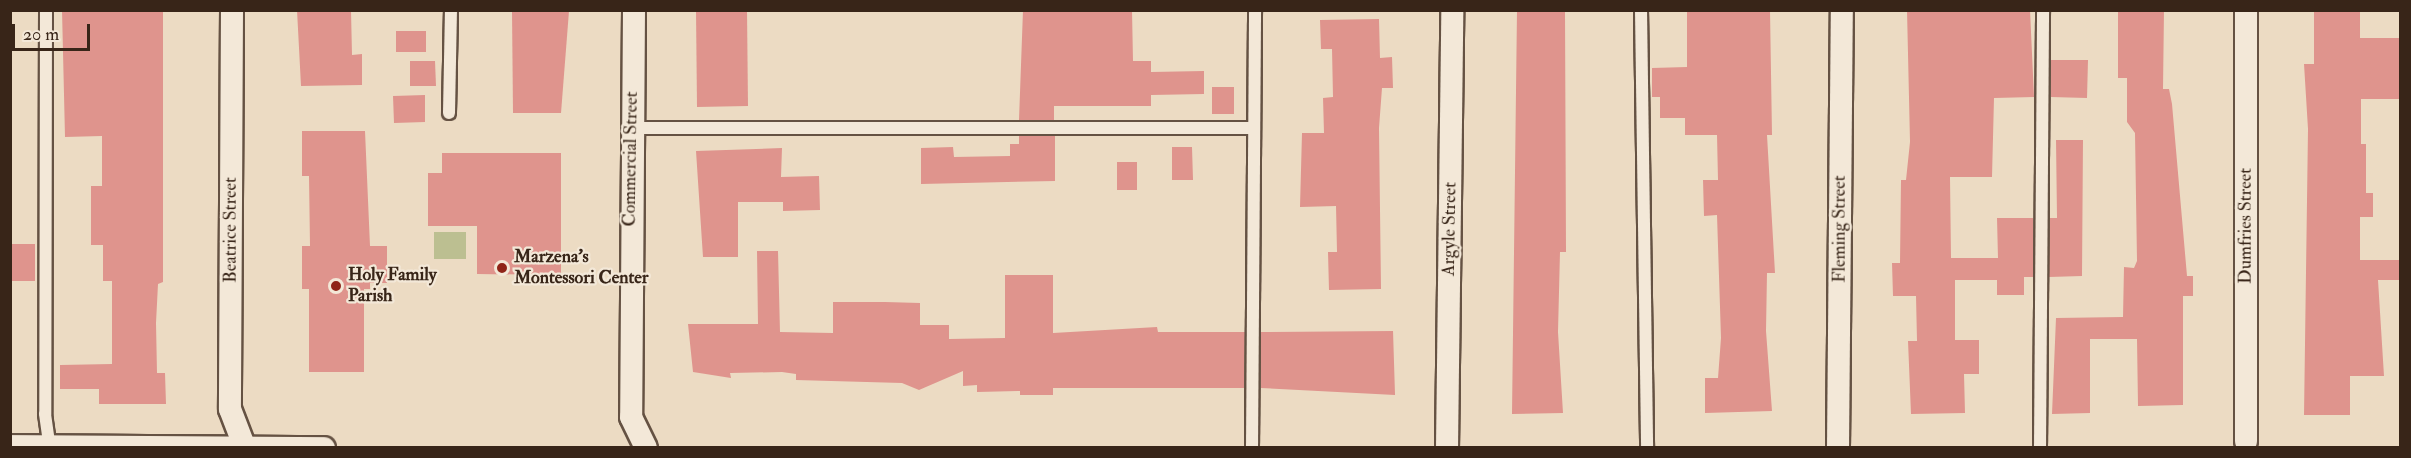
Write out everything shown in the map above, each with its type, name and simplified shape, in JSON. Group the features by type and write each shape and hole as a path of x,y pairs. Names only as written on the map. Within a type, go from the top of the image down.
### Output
{"street":[{"name":"Beatrice Street","path":"232,10 230,409 245,447"},
{"name":"Commercial Street","path":"634,10 631,128 631,417 646,447"},
{"name":"Argyle Street","path":"1447,447 1452,10"},
{"name":"Fleming Street","path":"1838,447 1842,10"},
{"name":"Dumfries Street","path":"2246,10 2247,445"},
{"path":"10,446 324,447"}],"lane":[{"path":"46,10 45,414 50,447"},
{"path":"448,113 451,10"},
{"path":"1252,447 1255,10"},
{"path":"1641,10 1647,447"},
{"path":"2040,447 2043,10"},
{"path":"631,128 1253,128"}],"green space":[{"path":"434,232 466,232 466,259 434,259"}],"building":[{"path":"62,10 163,10 163,282 158,284 156,323 157,373 165,373 166,404 99,404 99,389 60,389 60,365 112,364 112,281 103,281 103,245 91,245 91,186 102,186 102,136 65,137"},
{"path":"297,10 351,10 352,55 362,54 362,85 301,86"},
{"path":"696,10 747,10 748,106 697,107"},
{"path":"1023,10 1132,10 1133,61 1151,61 1151,72 1204,71 1204,94 1151,95 1151,106 1054,106 1054,120 1019,120"},
{"path":"1517,10 1565,10 1566,252 1560,252 1558,332 1563,413 1512,414"},
{"path":"1687,10 1770,10 1772,135 1767,135 1775,273 1767,273 1766,331 1772,411 1705,413 1705,378 1718,378 1721,338 1717,215 1704,216 1703,180 1718,180 1717,135 1685,135 1685,118 1660,118 1660,97 1652,97 1652,68 1687,67"},
{"path":"1907,10 2030,10 2034,97 1994,98 1992,177 1950,177 1951,258 1998,258 1997,218 2033,218 2033,277 2024,277 2024,295 1997,295 1997,280 1955,280 1955,340 1979,340 1979,374 1964,374 1965,413 1911,414 1908,341 1917,341 1916,296 1893,296 1892,263 1900,263 1901,180 1906,180 1910,142"},
{"path":"2118,10 2164,10 2163,89 2169,89 2172,104 2187,276 2193,276 2193,296 2183,296 2183,405 2138,406 2137,339 2090,339 2090,413 2052,414 2056,318 2123,317 2124,267 2134,268 2137,261 2135,133 2127,122 2127,78 2118,78"},
{"path":"2314,10 2360,10 2360,38 2400,38 2400,99 2361,99 2361,144 2366,144 2366,193 2373,193 2373,217 2360,217 2360,260 2400,260 2400,280 2378,280 2384,376 2350,376 2350,415 2304,415 2308,129 2304,64 2314,64"},
{"path":"512,11 569,11 561,113 513,113"},
{"path":"1379,19 1380,58 1392,57 1393,88 1382,88 1379,128 1381,289 1329,290 1328,252 1337,252 1336,206 1300,207 1302,133 1324,133 1323,98 1333,97 1332,49 1321,49 1320,20"},
{"path":"396,31 426,31 426,52 396,52"},
{"path":"2051,60 2088,60 2087,98 2051,97"},
{"path":"410,61 435,61 436,86 410,86"},
{"path":"1212,87 1234,87 1234,114 1212,114"},
{"path":"425,95 425,122 394,123 393,96"},
{"name":"Holy Family Parish","path":"302,131 365,131 370,246 387,246 387,283 370,283 370,289 364,289 364,372 309,372 309,289 302,289 302,246 310,246 309,176 302,176"},
{"path":"1019,136 1055,136 1055,181 921,184 921,148 953,147 954,157 1010,156 1010,144 1019,144"},
{"path":"2056,140 2083,140 2082,276 2049,277 2050,218 2057,218"},
{"path":"1172,147 1192,147 1193,180 1172,180"},
{"path":"782,148 781,177 819,176 820,210 783,211 783,202 738,202 738,257 703,257 696,151"},
{"path":"442,153 561,153 561,275 477,274 477,226 428,226 428,173 442,173"},
{"path":"1117,162 1137,162 1137,190 1117,190"},
{"path":"10,244 35,244 35,281 10,281"},
{"path":"757,251 778,251 780,332 833,333 833,302 885,302 920,303 920,325 949,325 949,339 1005,338 1005,275 1053,275 1053,333 1157,327 1158,332 1245,332 1244,388 1053,388 1053,395 1020,395 1020,391 977,392 977,385 963,386 963,371 919,390 902,383 796,380 796,374 782,372 730,373 731,378 693,372 688,324 758,324"},
{"path":"1393,331 1395,395 1261,388 1261,332"}],"place":[{"name":"Marzena's Montessori Center","path":"502,268"},
{"name":"Holy Family Parish","path":"336,286"}]}
